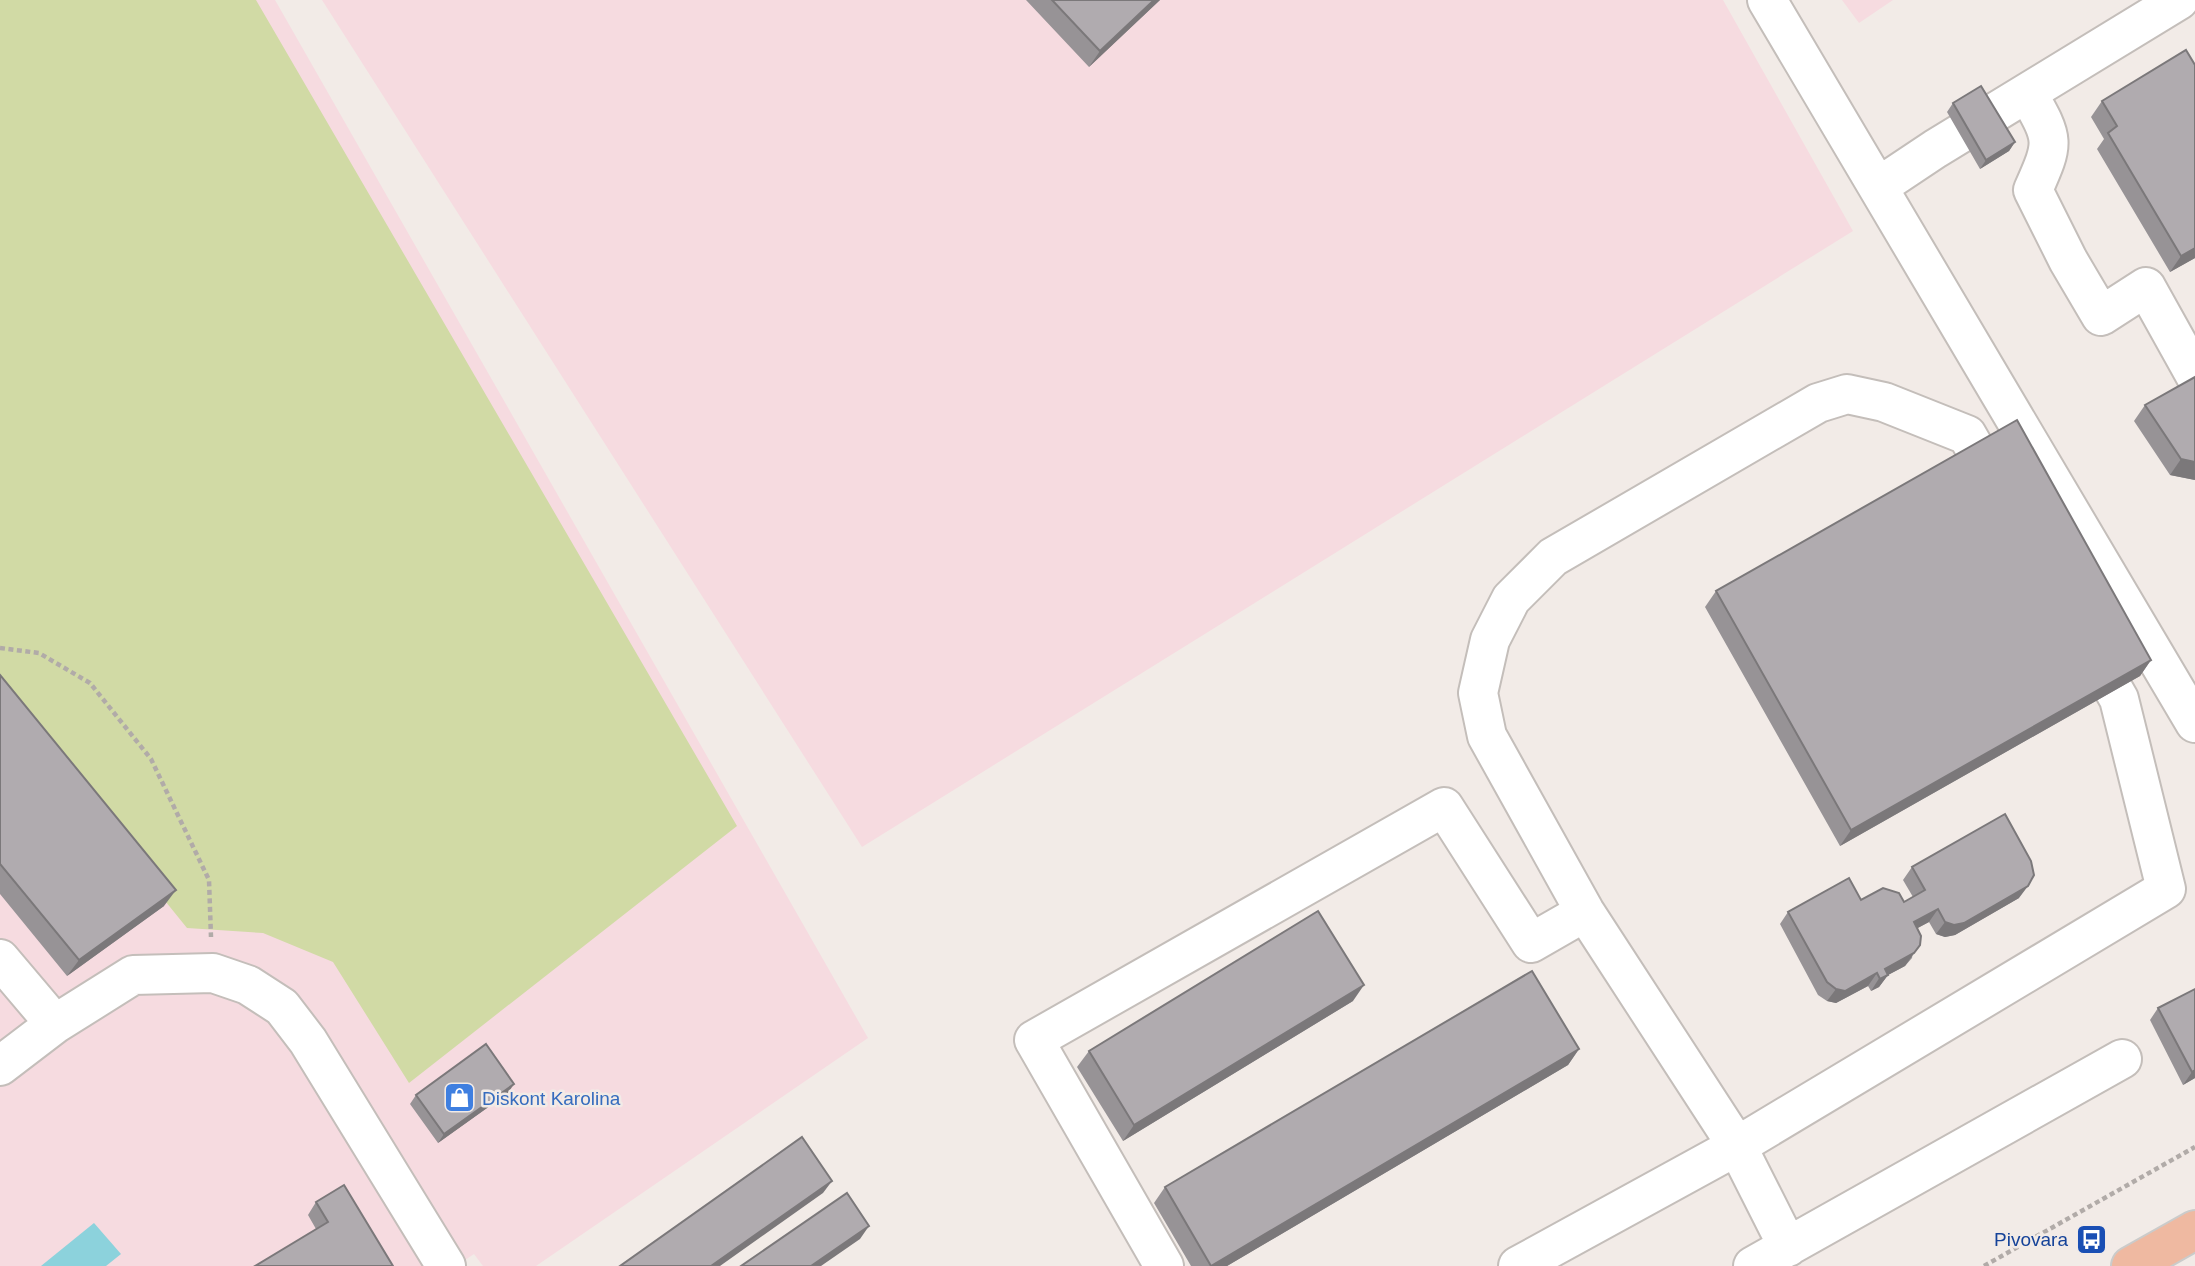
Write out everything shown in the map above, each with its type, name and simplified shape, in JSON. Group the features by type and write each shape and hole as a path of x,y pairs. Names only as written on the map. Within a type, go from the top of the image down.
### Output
{"main road":[{"path":"2131,1266 2195,1230"}],"lane":[{"path":"1767,0 2195,723"},
{"path":"1878,187 1935,149 2179,0"},
{"path":"2028,93 2049,131 2048,157 2033,190 2068,260 2101,316 2146,287 2195,375"},
{"path":"1518,1266 1737,1146 2166,889 2119,699 1967,435 1884,402 1847,394 1818,403 1553,557 1511,599 1490,640 1478,693 1487,736 1585,912 1737,1146 1788,1247"},
{"path":"1164,1266 1034,1041 1444,807 1531,943 1585,912"},
{"path":"0,959 55,1024"},
{"path":"0,1066 55,1024 133,975 213,973 248,985 282,1007 307,1041 446,1266"},
{"path":"1753,1266 2122,1059"}],"path":[{"path":"0,649 39,653 90,683 151,758 209,880 213,973"},
{"path":"1984,1266 2195,1147"}],"shaded area":[{"path":"0,0 275,0 868,1038 536,1266 483,1266 474,1254 456,1266 0,1266"},
{"path":"322,0 1723,0 1853,231 862,847"},
{"path":"1842,0 1893,0 1859,23"}],"green space":[{"path":"0,0 256,0 737,826 409,1083 333,962 263,933 187,928 0,697"}],"water":[{"path":"94,1223 121,1254 106,1266 41,1266"}],"building":[{"path":"1052,0 1154,0 1100,51"},
{"path":"2186,50 2195,65 2195,248 2181,256 2108,133 2117,126 2102,101"},
{"path":"1981,86 2015,142 1986,160 1953,103"},
{"path":"2195,377 2195,462 2181,459 2145,405"},
{"path":"2017,420 2151,660 1851,830 1716,591"},
{"path":"0,675 176,890 79,960 0,864"},
{"path":"2005,814 2031,861 2034,875 2028,886 1964,923 1954,925 1945,922 1938,909 1914,922 1921,936 1920,945 1914,953 1885,969 1888,975 1880,979 1877,973 1845,991 1836,989 1827,982 1788,912 1849,878 1861,900 1883,888 1899,893 1904,902 1925,890 1912,867"},
{"path":"1318,911 1364,985 1134,1125 1089,1051"},
{"path":"1532,971 1579,1049 1211,1266 1165,1187"},
{"path":"2195,989 2195,1070 2192,1072 2158,1008"},
{"name":"Diskont Karolina","path":"486,1044 514,1084 444,1134 416,1095"},
{"path":"802,1137 832,1181 711,1266 620,1266"},
{"path":"344,1185 393,1266 255,1266 328,1222 316,1202"},
{"path":"847,1193 869,1226 811,1266 741,1266"}],"place":[{"name":"Diskont Karolina","path":"459,1098"},
{"name":"Pivovara","path":"2091,1239"}]}
